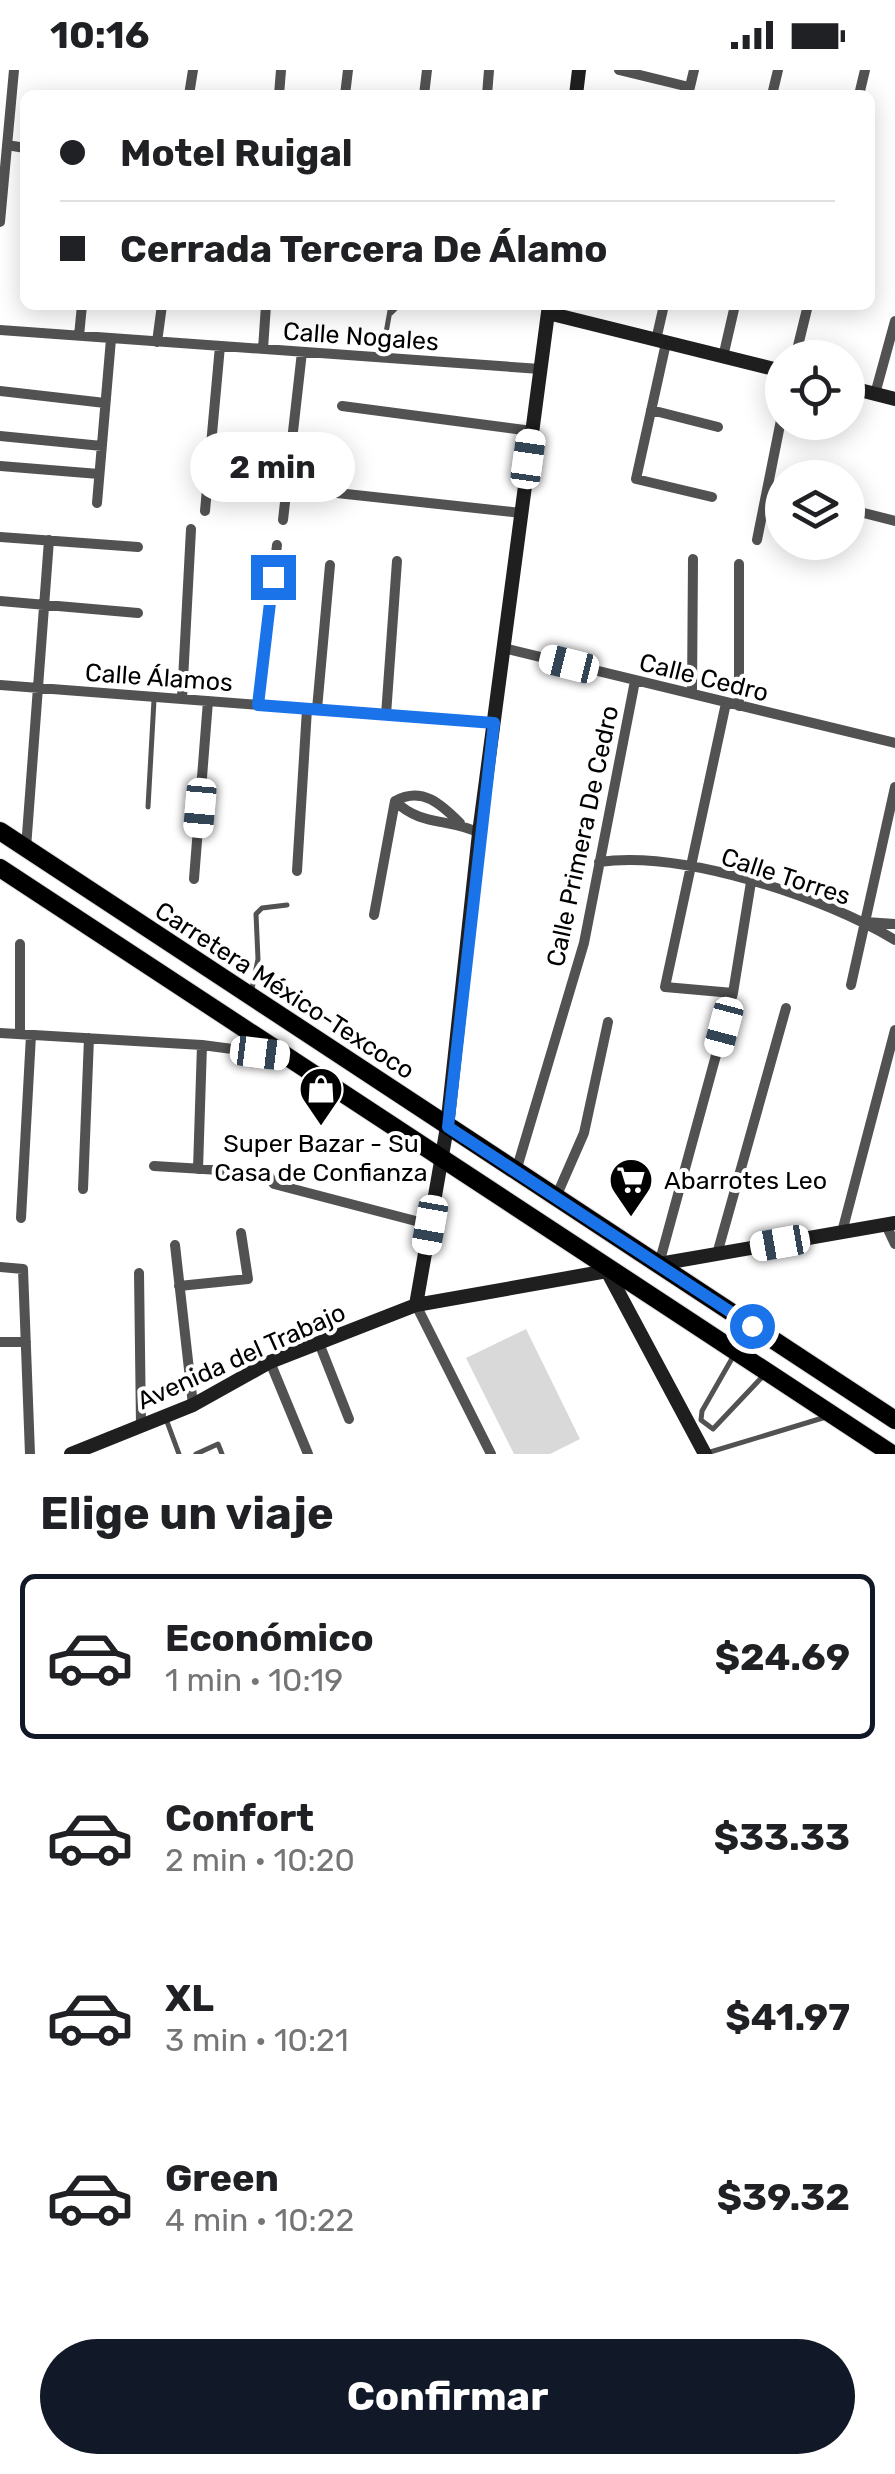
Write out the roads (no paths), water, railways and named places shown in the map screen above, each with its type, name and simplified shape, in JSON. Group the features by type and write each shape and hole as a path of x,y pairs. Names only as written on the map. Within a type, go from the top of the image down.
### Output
{"highway":[{"name":"Carretera México-Texcoco","path":"0,832 893,1416"},
{"path":"0,868 607,1271 892,1454"}],"street":[{"path":"0,222 14,70"},
{"path":"618,70 685,90"},
{"path":"7,145 20,147"},
{"path":"79,336 82,310"},
{"path":"157,342 161,310"},
{"path":"263,350 266,310"},
{"path":"492,1454 416,1305 448,1127 479,833 548,310"},
{"path":"551,310 765,367"},
{"path":"664,310 651,410 636,479 712,497"},
{"path":"723,356 734,310"},
{"path":"799,340 807,310"},
{"path":"875,394 895,321"},
{"name":"Calle Nogales","path":"0,330 540,369"},
{"path":"97,503 111,339"},
{"path":"205,511 220,346"},
{"path":"283,520 302,352"},
{"path":"865,391 895,399"},
{"path":"0,392 105,403"},
{"path":"342,406 532,432"},
{"path":"651,410 718,428"},
{"path":"0,436 102,446"},
{"path":"757,540 777,440"},
{"path":"0,466 100,474"},
{"path":"337,493 521,514"},
{"path":"865,513 895,521"},
{"path":"182,699 191,528"},
{"path":"0,537 138,547"},
{"path":"26,849 48,540"},
{"path":"258,705 276,546"},
{"path":"692,694 693,559"},
{"path":"386,715 397,561"},
{"path":"739,564 740,706"},
{"path":"297,871 330,565"},
{"path":"0,602 138,613"},
{"name":"Calle Cedro","path":"504,648 895,743"},
{"name":"Calle Primera De Cedro","path":"516,1171 584,943 635,681"},
{"name":"Calle Álamos","path":"0,685 494,723"},
{"path":"194,879 208,701"},
{"path":"694,868 726,703"},
{"path":"851,985 895,786"},
{"path":"395,801 417,794 433,800 479,833"},
{"path":"395,801 429,823 460,823"},
{"path":"374,915 395,801"},
{"name":"Calle Torres","path":"599,862 622,859 694,868 751,882 865,922 895,940"},
{"name":"Calle Torres","path":"694,868 665,988 733,993"},
{"path":"751,882 733,993 659,1264 890,1224 895,1244"},
{"name":"Calle Torres","path":"865,922 895,924"},
{"path":"20,944 26,1034 21,1218"},
{"path":"717,1254 786,1008"},
{"path":"556,1197 584,1133 608,1022"},
{"path":"842,1232 895,1030"},
{"path":"0,1033 202,1045 288,1056"},
{"path":"84,1189 89,1038"},
{"path":"198,1169 202,1045"},
{"path":"154,1166 267,1174 274,1184 430,1225"},
{"path":"180,1286 248,1279 241,1233"},
{"path":"175,1245 193,1405"},
{"path":"0,1267 23,1268 30,1454"},
{"path":"607,1271 705,1454"},
{"name":"Avenida del Trabajo","path":"73,1454 193,1405 270,1362 416,1305 607,1271"},
{"path":"140,1273 141,1426"},
{"path":"0,1342 26,1342"},
{"path":"319,1344 349,1419"},
{"path":"270,1362 308,1454"}],"lane":[{"path":"381,358 391,310"},
{"path":"391,314 395,310"},
{"path":"148,806 154,697"},
{"path":"251,997 258,959 256,914 262,908 286,905"},
{"path":"736,1353 702,1411 701,1420 712,1429 753,1382 769,1373"},
{"path":"166,1416 179,1454"},
{"path":"705,1454 729,1443 834,1416"},
{"path":"196,1454 218,1444 222,1454"}],"place":[{"name":"Super Bazar - Su Casa de Confianza","path":"321,1127"},
{"name":"Abarrotes Leo","path":"631,1218"}]}
